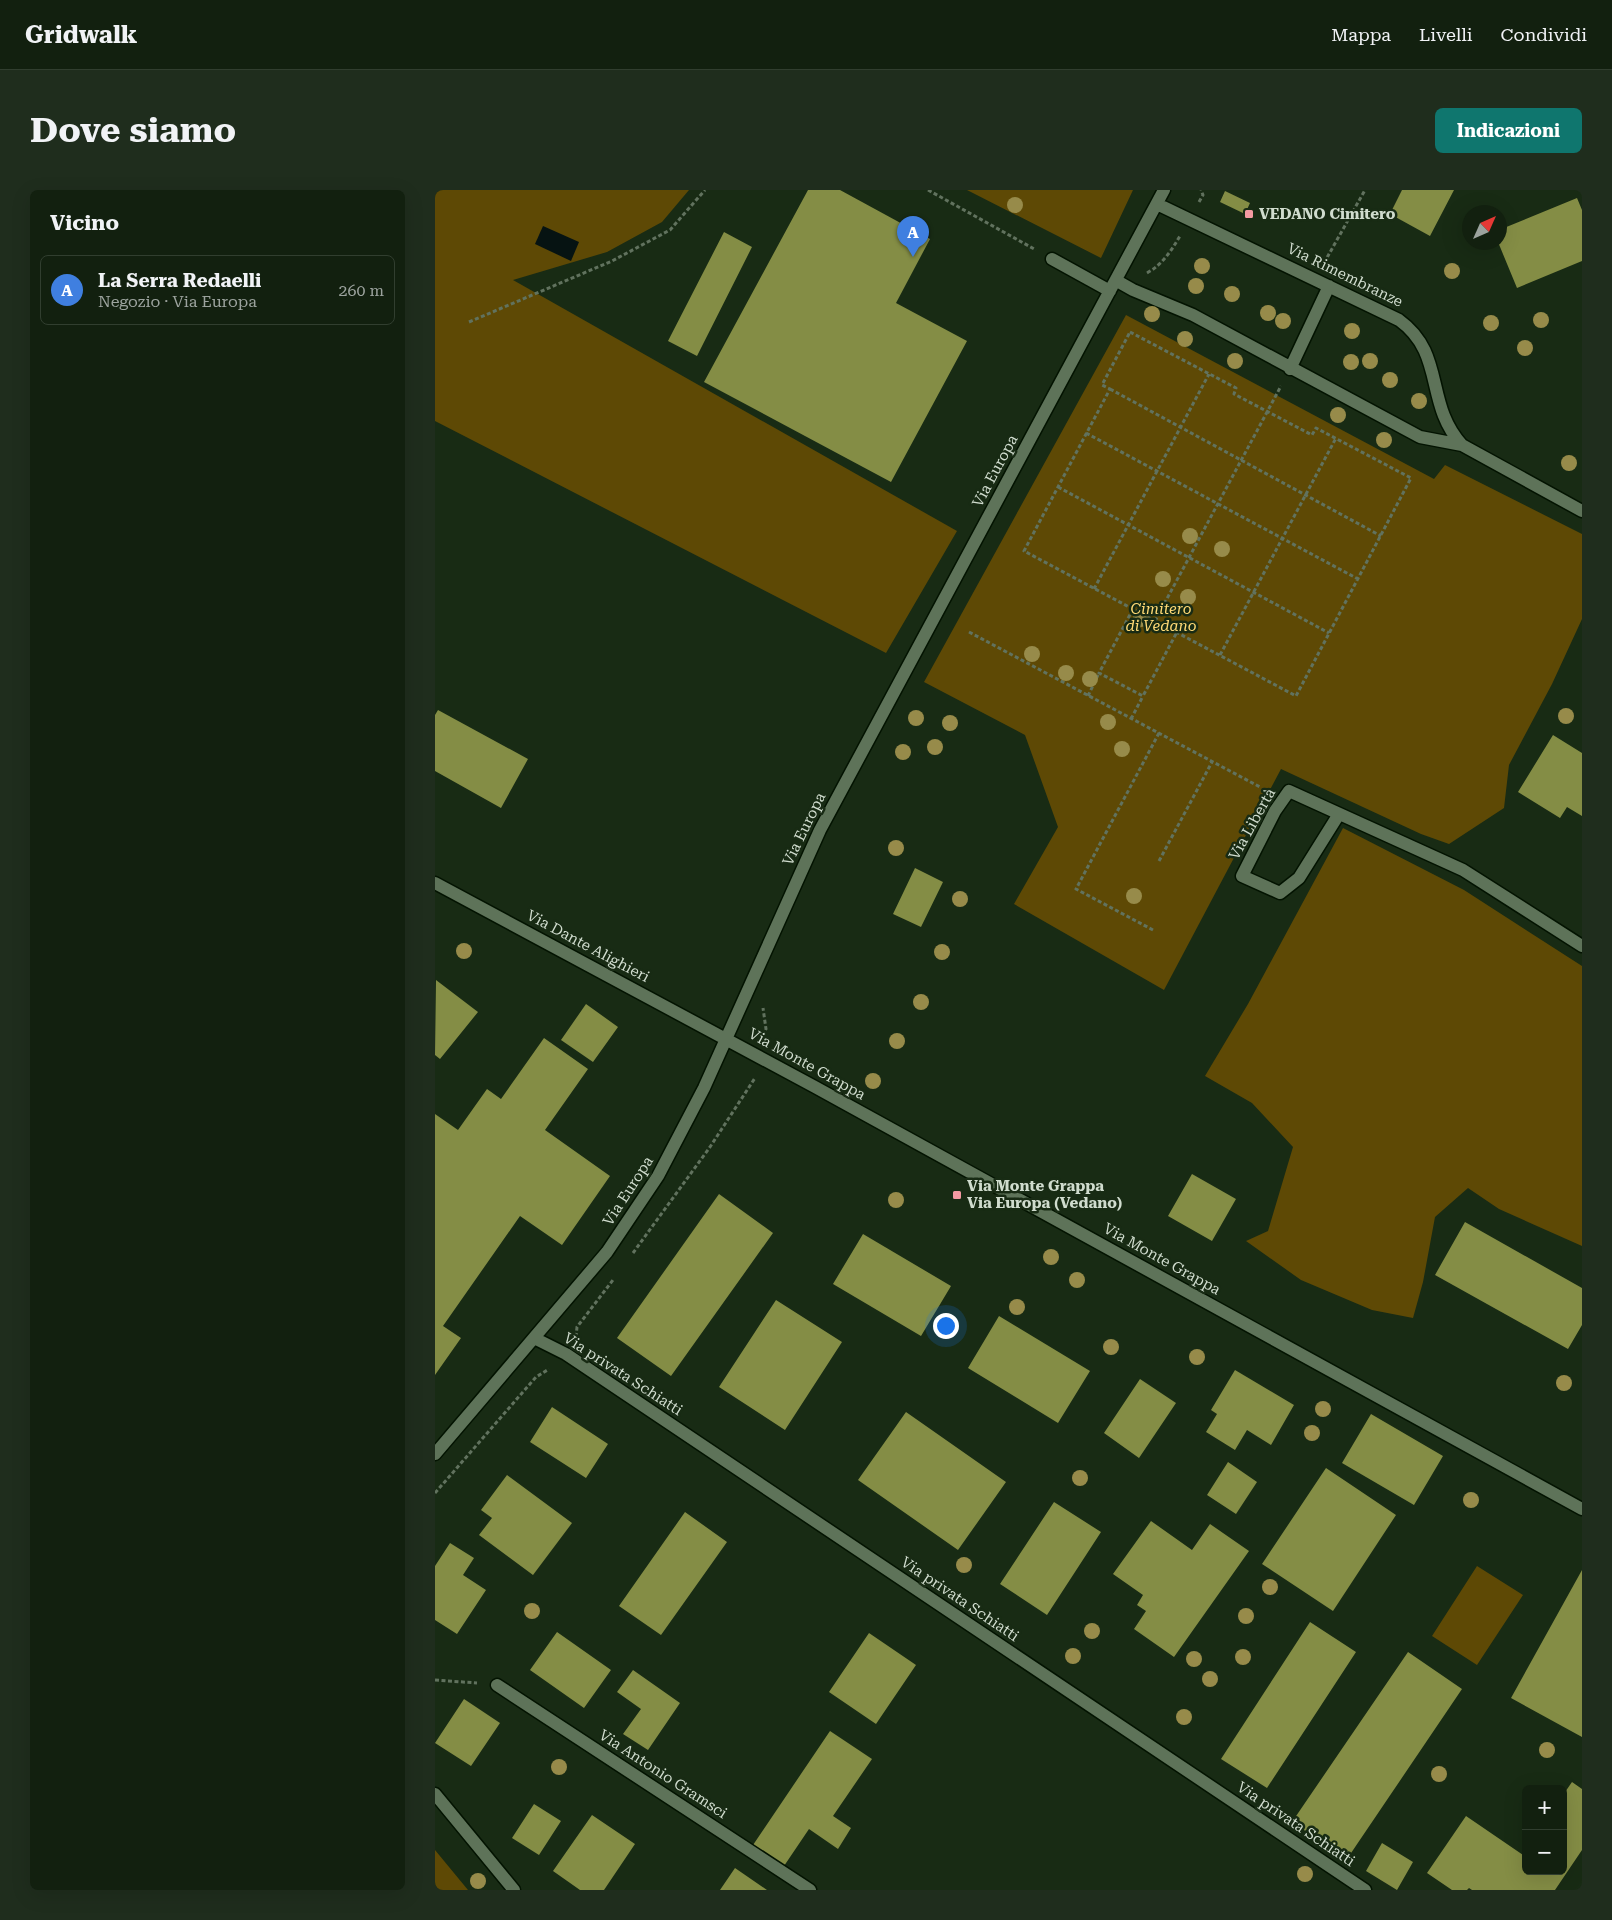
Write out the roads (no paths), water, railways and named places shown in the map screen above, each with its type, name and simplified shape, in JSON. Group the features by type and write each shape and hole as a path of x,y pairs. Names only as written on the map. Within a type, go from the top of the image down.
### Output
{"street":[{"name":"Via Europa","path":"435,1454 607,1252 658,1176 726,1039 820,830 1164,190"},
{"name":"Via Rimembranze","path":"1157,204 1191,218 1399,320 1417,335 1429,357 1442,414 1453,435 1462,445 1582,511"},
{"path":"1052,259 1113,286 1133,290 1193,315 1290,369 1420,437 1462,445"},
{"path":"1290,369 1329,286"},
{"name":"Via Libertà","path":"1339,814 1299,878 1280,893 1242,876 1275,811 1289,791 1463,870 1582,946"},
{"name":"Via Dante Alighieri","path":"435,883 726,1039"},
{"name":"Via Monte Grappa","path":"726,1039 1582,1509"},
{"name":"Via privata Schiatti","path":"534,1338 566,1354 1365,1890"},
{"name":"Via Antonio Gramsci","path":"497,1685 811,1890"},
{"path":"435,1794 514,1890"}],"place":[{"name":"VEDANO Cimitero","path":"1249,214"},
{"name":"La Serra Redaelli","path":"913,257"},
{"name":"Via Monte Grappa Via Europa (Vedano)","path":"957,1195"}],"park label":[{"name":"Cimitero di Vedano","path":"1161,618"}]}
